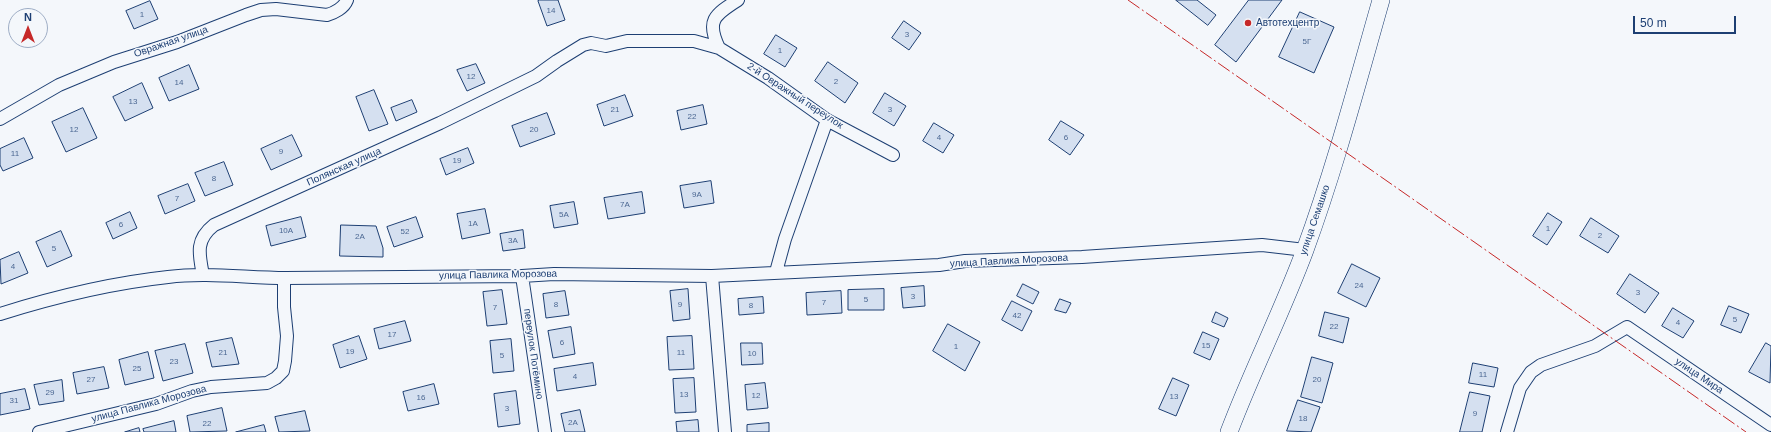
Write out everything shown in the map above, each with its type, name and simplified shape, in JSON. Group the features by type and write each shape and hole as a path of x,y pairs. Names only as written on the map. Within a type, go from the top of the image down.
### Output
{"main road":[{"name":"улица Семашко","path":"1229,432 1305,250 1336,157 1380,0"}],"street":[{"name":"Овражная улица","path":"0,119 59,85 107,64 177,42 246,15 261,10 276,9 327,15 334,13 346,3 347,0"},
{"path":"694,41 705,33 718,14 738,0"},
{"path":"712,24 713,37 719,48"},
{"name":"Полянская улица","path":"204,276 199,248 207,231 214,225 440,123 523,83 583,45 591,43 606,46 627,41 694,41 719,48"},
{"name":"2-й Овражный переулок","path":"719,48 768,78 827,120 893,154"},
{"path":"776,272 780,253 827,120"},
{"name":"улица Павлика Морозова","path":"204,276 284,278 522,276 554,274 712,276 939,265 965,261 1082,257 1262,246 1305,250"},
{"path":"0,314 30,304 109,286 169,277 204,276"},
{"name":"переулок Потёмино","path":"522,276 545,432"},
{"path":"712,276 725,432"},
{"name":"улица Павлика Морозова","path":"39,432 156,404 192,391 212,387 267,383 276,378 283,371 287,336 284,307 284,278"},
{"name":"улица Мира","path":"1507,432 1520,388 1531,372 1541,365 1595,346 1627,327 1771,425"}],"building":[{"path":"558,0 565,20 547,26 538,1"},
{"path":"1176,0 1197,0 1216,15 1208,25"},
{"name":"Автотехцентр","path":"1249,0 1282,0 1236,62 1215,45"},
{"path":"150,1 158,19 134,29 126,11"},
{"path":"1300,12 1334,27 1314,73 1279,57"},
{"path":"904,21 921,33 909,50 892,38"},
{"path":"776,35 797,48 785,67 764,54"},
{"path":"828,62 858,83 845,103 815,81"},
{"path":"476,64 485,83 467,91 457,70"},
{"path":"189,65 199,89 169,101 159,78"},
{"path":"142,83 153,108 125,121 113,97"},
{"path":"374,90 388,124 369,131 356,97"},
{"path":"885,93 906,106 894,126 873,113"},
{"path":"625,95 633,116 604,126 597,105"},
{"path":"412,100 417,112 396,121 391,108"},
{"path":"703,105 707,124 681,130 677,111"},
{"path":"83,108 97,138 66,152 52,122"},
{"path":"547,113 555,134 520,147 512,126"},
{"path":"1061,121 1084,135 1070,155 1049,140"},
{"path":"934,123 954,135 943,153 923,141"},
{"path":"292,135 302,156 271,170 261,149"},
{"path":"24,138 33,158 3,171 0,165 0,149"},
{"path":"468,148 474,163 446,175 440,159"},
{"path":"224,162 233,185 205,196 195,173"},
{"path":"711,181 714,203 684,208 680,186"},
{"path":"188,184 195,201 165,214 158,196"},
{"path":"642,192 645,213 608,219 604,198"},
{"path":"574,202 578,224 554,228 550,206"},
{"path":"485,209 490,233 462,239 457,214"},
{"path":"130,212 137,228 113,239 106,223"},
{"path":"1548,213 1562,222 1547,245 1533,236"},
{"path":"301,217 306,237 271,246 266,226"},
{"path":"416,217 423,237 394,247 387,227"},
{"path":"1591,218 1619,236 1608,253 1580,236"},
{"path":"341,225 376,226 383,248 383,257 340,256"},
{"path":"523,230 525,248 503,251 500,234"},
{"path":"61,231 72,256 47,267 36,242"},
{"path":"19,252 28,273 1,284 0,260"},
{"path":"1352,264 1380,278 1366,307 1338,293"},
{"path":"1630,274 1659,293 1645,313 1617,294"},
{"path":"1023,284 1039,292 1033,304 1017,296"},
{"path":"924,286 925,306 903,308 901,288"},
{"path":"688,289 690,319 673,321 670,291"},
{"path":"884,289 884,310 848,310 848,290"},
{"path":"502,290 507,324 487,326 483,292"},
{"path":"565,291 569,315 546,318 543,294"},
{"path":"841,291 842,313 807,315 806,293"},
{"path":"763,297 764,313 739,315 738,299"},
{"path":"1060,299 1071,303 1066,313 1055,310"},
{"path":"1012,301 1032,311 1022,331 1002,320"},
{"path":"1729,306 1749,314 1741,333 1721,325"},
{"path":"1673,308 1694,321 1683,338 1662,326"},
{"path":"1216,312 1228,318 1224,327 1212,322"},
{"path":"1325,312 1349,318 1343,343 1319,336"},
{"path":"405,321 411,341 379,349 374,329"},
{"path":"948,324 980,342 965,371 933,351"},
{"path":"571,327 575,354 553,358 548,331"},
{"path":"1203,332 1219,339 1210,360 1194,353"},
{"path":"359,336 367,359 340,368 333,345"},
{"path":"692,336 694,369 669,370 667,337"},
{"path":"232,338 239,364 212,367 206,343"},
{"path":"511,339 514,371 493,373 490,341"},
{"path":"741,343 762,343 763,364 742,365"},
{"path":"1766,343 1771,346 1770,383 1749,372"},
{"path":"185,344 193,373 163,381 155,351"},
{"path":"148,352 154,378 125,385 119,360"},
{"path":"1312,357 1333,363 1322,403 1301,397"},
{"path":"593,363 596,385 557,391 554,369"},
{"path":"1473,363 1498,368 1494,387 1469,383"},
{"path":"104,367 109,388 77,394 73,373"},
{"path":"694,378 696,412 675,413 673,379"},
{"path":"1173,378 1189,385 1176,416 1159,409"},
{"path":"62,380 64,401 39,405 34,385"},
{"path":"765,383 768,408 747,410 745,385"},
{"path":"434,384 439,404 408,411 403,392"},
{"path":"25,389 30,409 0,415 0,394"},
{"path":"516,391 520,424 498,427 494,394"},
{"path":"1470,392 1490,396 1482,432 1460,432"},
{"path":"1298,400 1320,407 1311,432 1287,431"},
{"path":"222,408 227,431 190,432 187,416"},
{"path":"580,410 585,432 565,432 561,414"},
{"path":"305,411 310,431 279,432 275,417"},
{"path":"698,420 699,432 677,432 676,422"},
{"path":"174,421 176,432 144,432 143,429"},
{"path":"769,423 769,432 747,432 747,425"},
{"path":"264,425 266,432 236,432"},
{"path":"139,428 140,432 125,432"}],"power":[{"path":"1128,0 1746,432"}],"place":[{"name":"Автотехцентр","path":"1248,23"}]}
